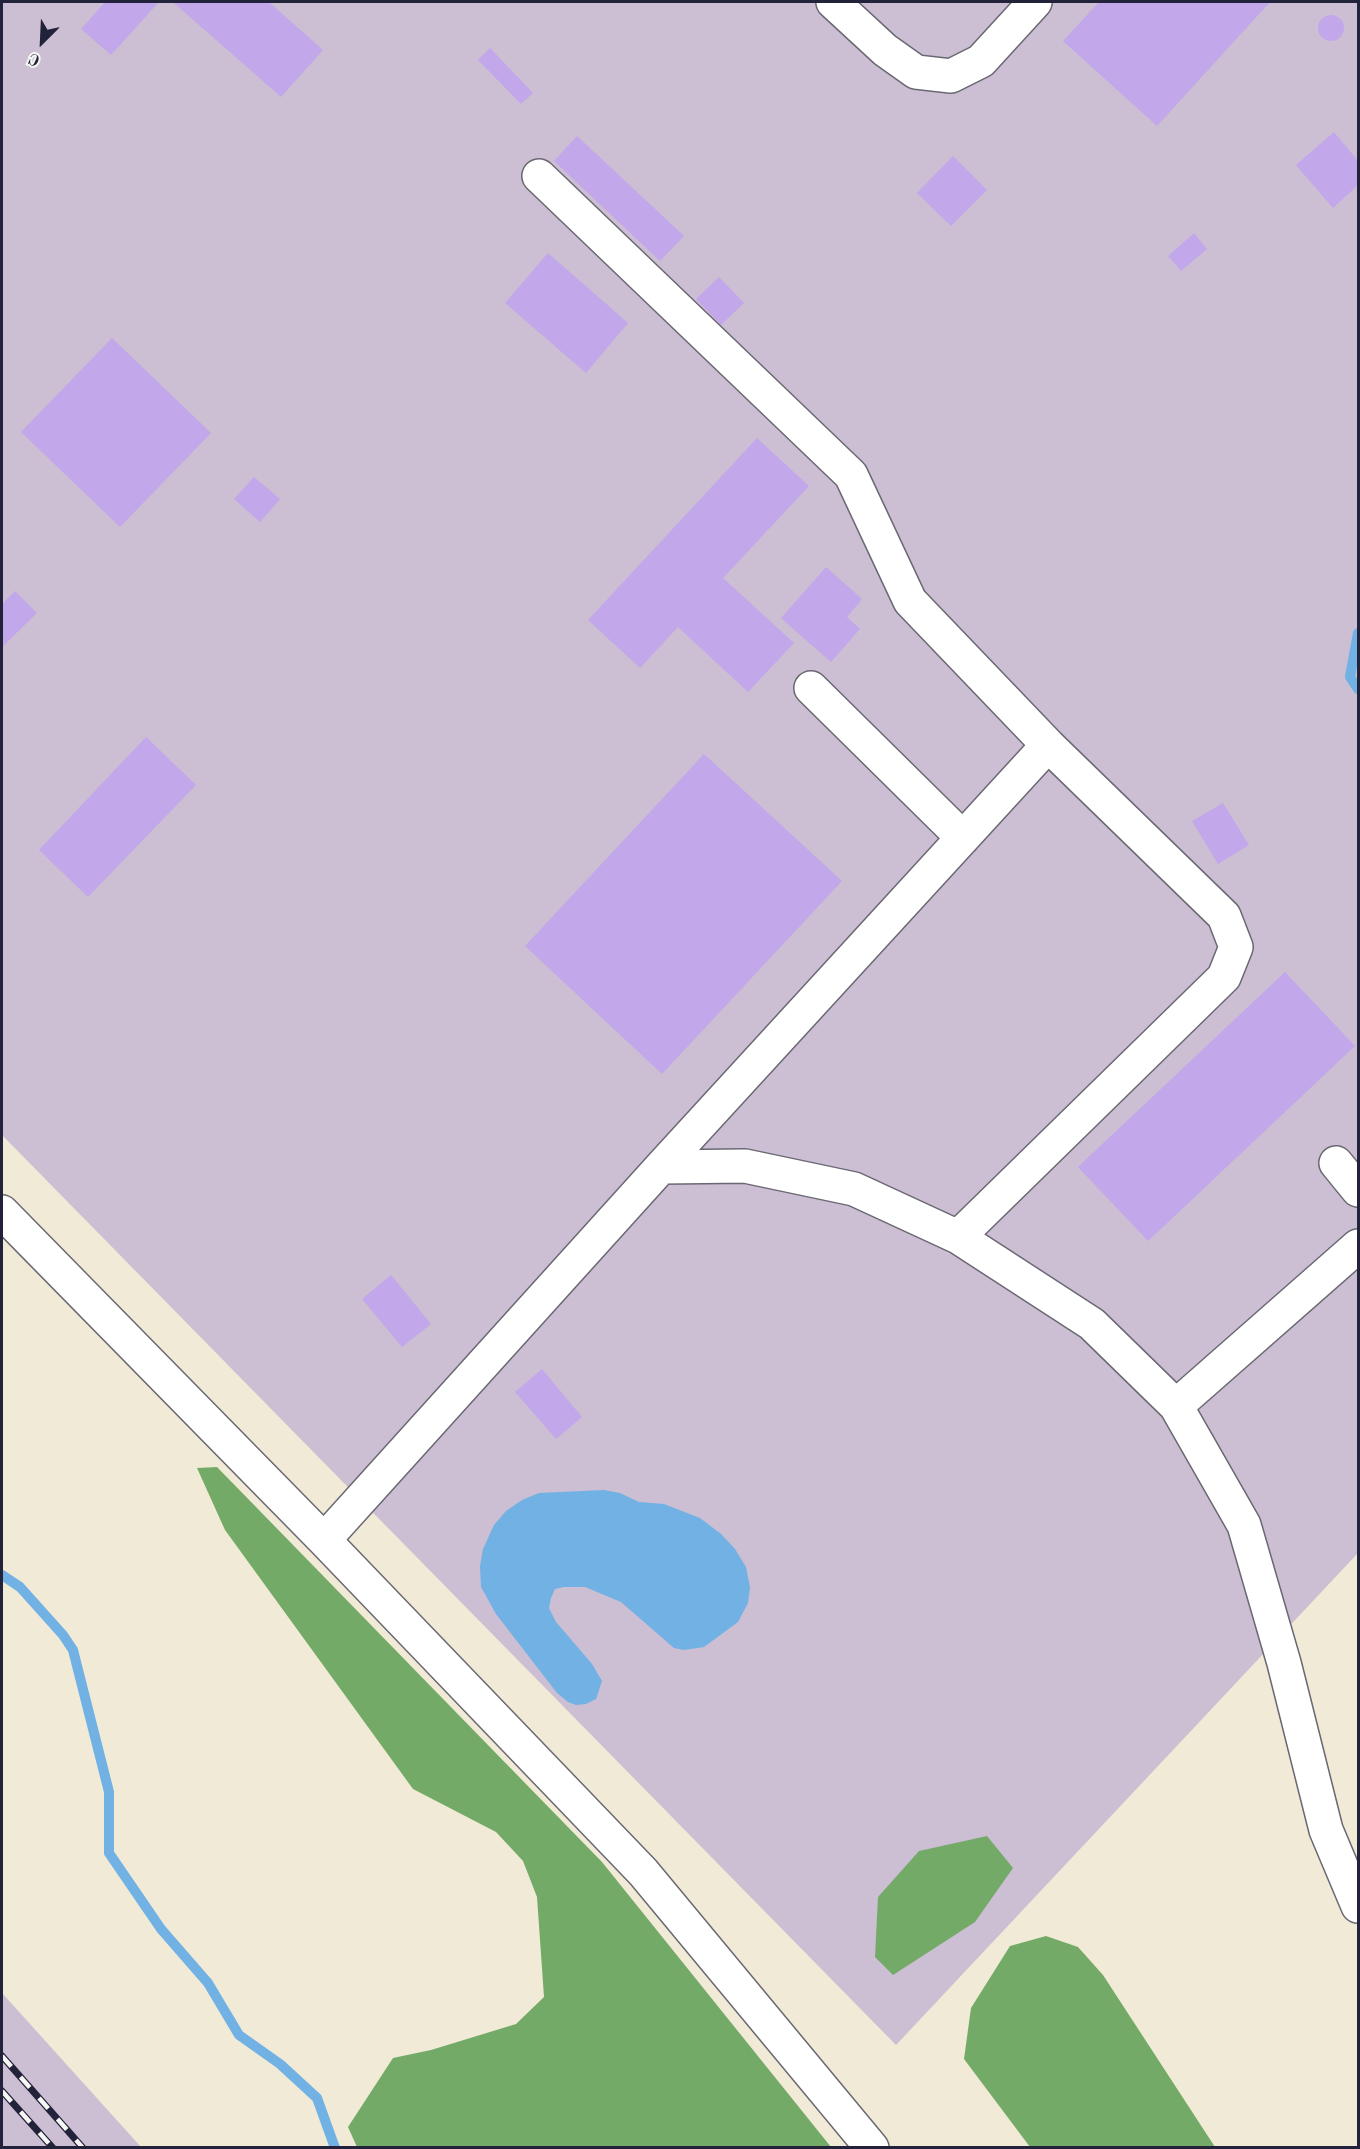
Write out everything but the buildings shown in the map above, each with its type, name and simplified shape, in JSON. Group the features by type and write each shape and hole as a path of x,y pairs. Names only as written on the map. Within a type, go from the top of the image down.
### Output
{"street":[{"path":"833,2 885,50 916,72 951,76 981,61 1035,2"},
{"path":"539,176 851,476 910,601 1048,745 1224,916 1236,947 1224,977 958,1238"},
{"path":"811,688 963,838"},
{"path":"324,1540 661,1167 1048,745"},
{"path":"1336,1163 1359,1190"},
{"path":"661,1167 745,1166 854,1189 958,1238 1092,1324 1176,1406 1244,1525 1284,1663 1326,1830 1359,1906"},
{"path":"2,1212 324,1540 643,1872 872,2148"},
{"path":"1176,1406 1359,1246"}],"shaded area":[{"path":"2,2 1358,2 1358,1553 896,2045 2,1135"},
{"path":"2,1993 141,2147 2,2147"}],"green space":[{"path":"217,1467 602,1862 831,2147 357,2147 348,2127 393,2058 431,2050 516,2024 544,1997 537,1897 523,1861 496,1832 413,1789 225,1530 197,1468"},
{"path":"987,1836 1013,1868 975,1922 893,1975 875,1957 878,1897 919,1851"},
{"path":"1046,1936 1078,1947 1103,1975 1215,2147 1030,2147 964,2059 971,2008 1010,1946"}],"water":[{"path":"604,1490 620,1493 639,1502 664,1504 700,1518 721,1534 735,1549 746,1567 750,1587 748,1603 738,1622 704,1647 684,1650 674,1648 621,1602 585,1587 555,1589 549,1608 556,1622 592,1664 602,1681 596,1699 586,1704 576,1705 557,1693 496,1614 481,1587 480,1566 483,1549 494,1525 506,1511 522,1500 539,1493"}],"waterway":[{"path":"1358,633 1350,677 1358,689"},
{"path":"2,1575 20,1587 63,1635 73,1650 109,1792 109,1853 161,1929 208,1983 239,2035 280,2064 317,2098 335,2148"}],"railway":[{"path":"2,2056 83,2148"},
{"path":"2,2091 53,2148"}]}
